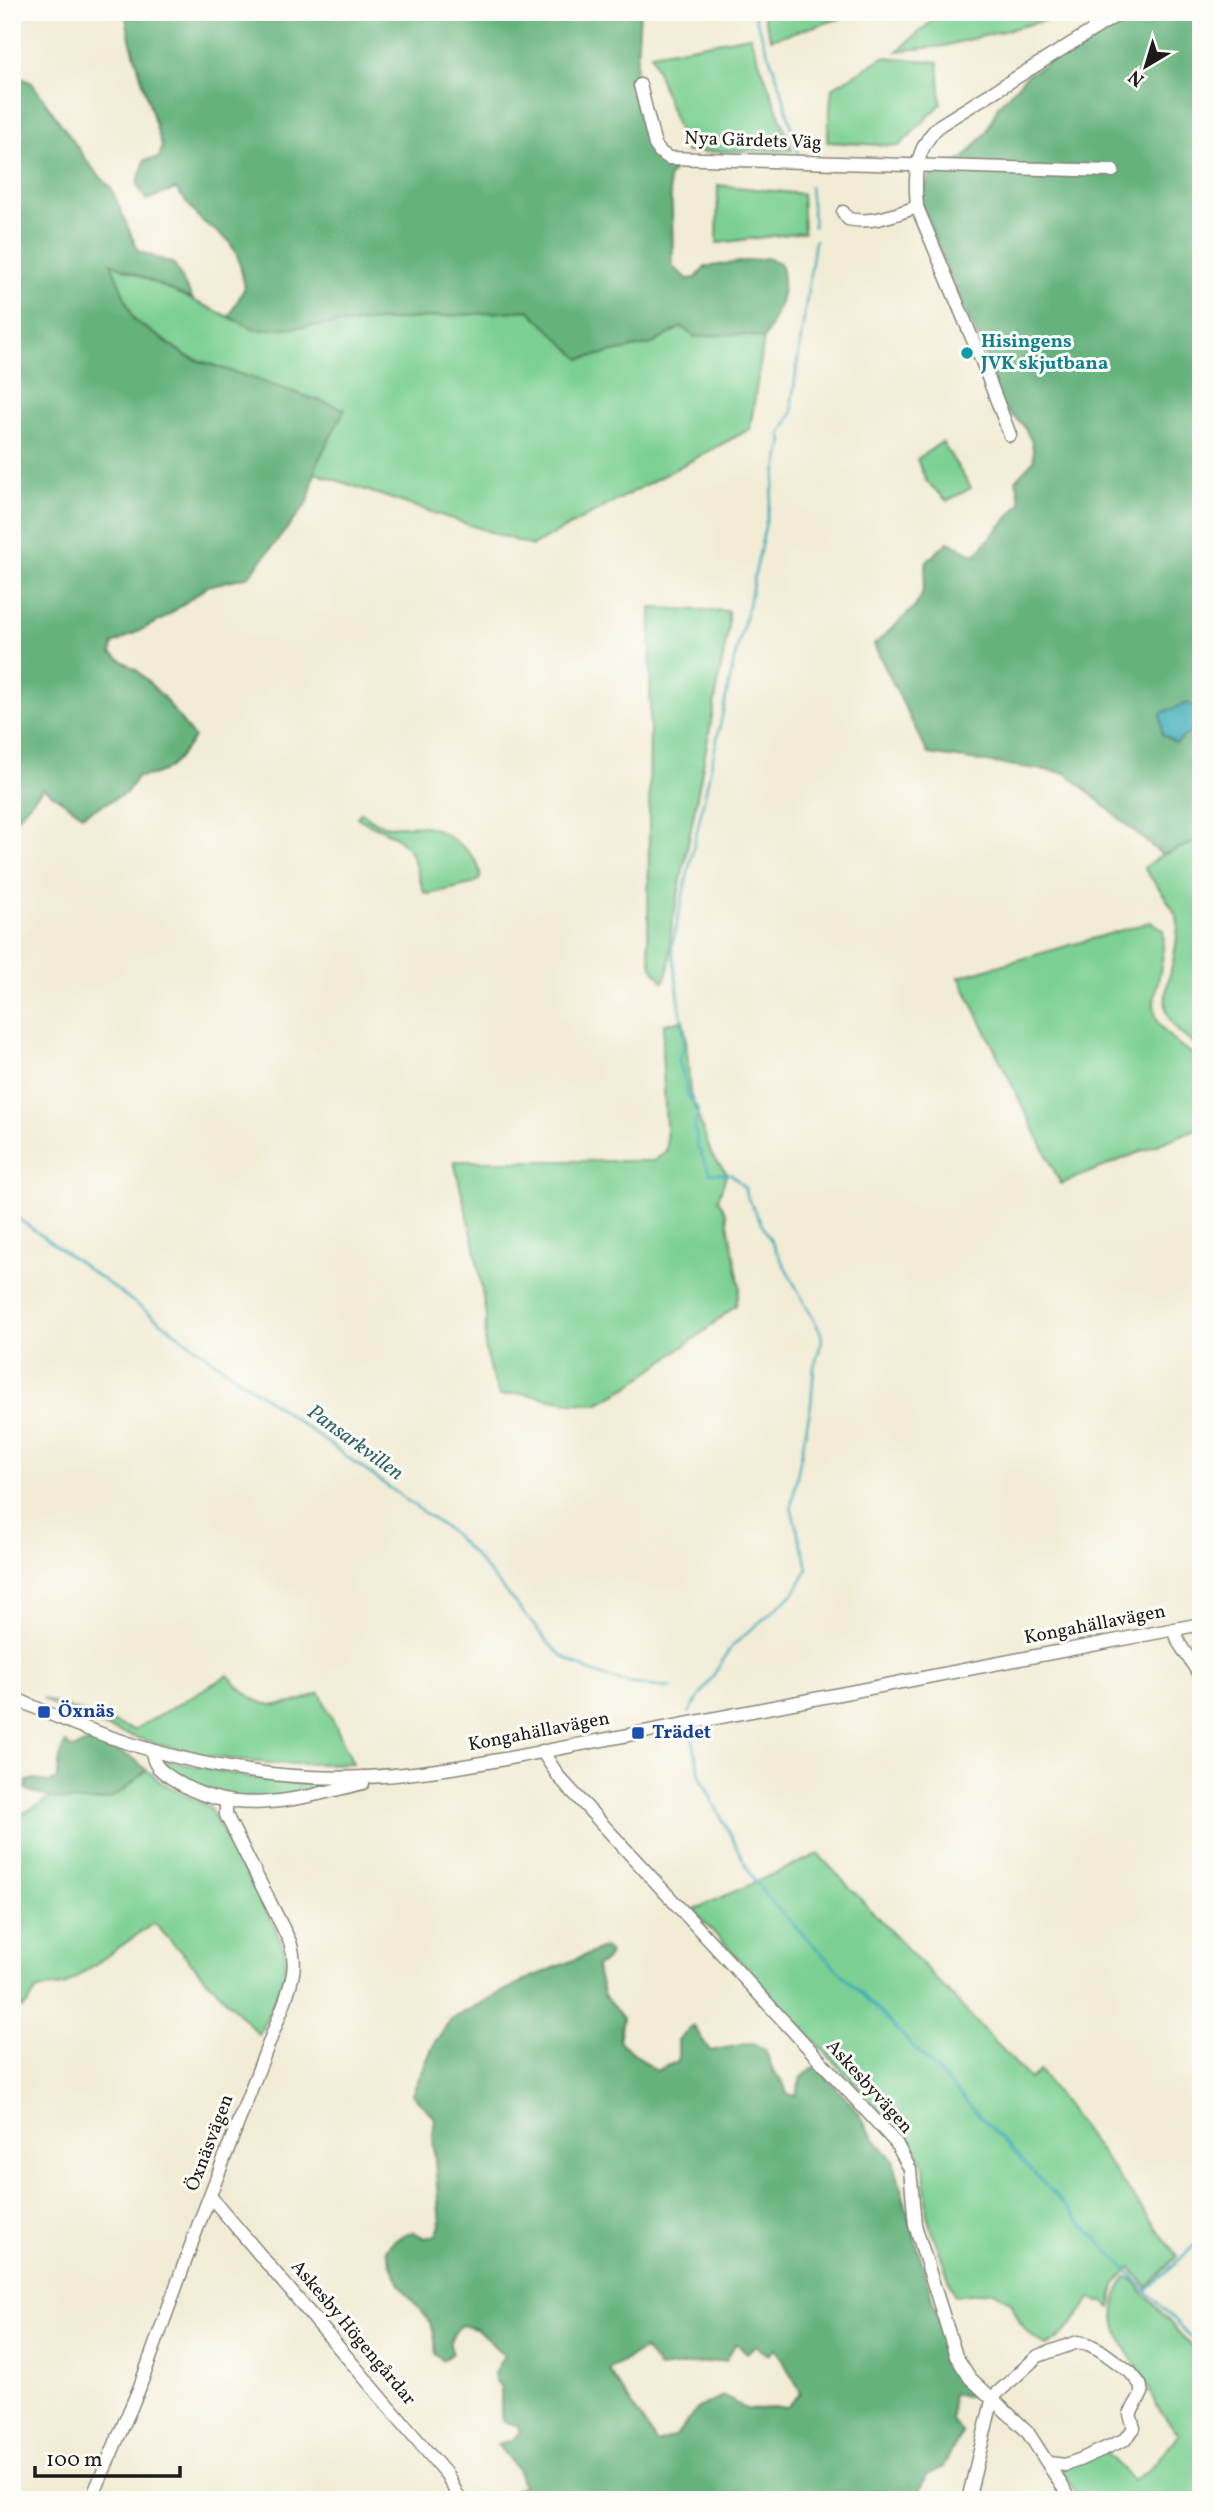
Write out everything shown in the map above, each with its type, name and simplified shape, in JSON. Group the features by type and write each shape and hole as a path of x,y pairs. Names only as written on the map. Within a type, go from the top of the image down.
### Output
{"street":[{"path":"1010,435 917,207 915,188 918,164 925,140 940,125 1122,12"},
{"name":"Nya Gärdets Väg","path":"640,85 655,145 669,158 1113,171"},
{"path":"843,212 848,219 879,220 917,207"},
{"name":"Kongahällavägen","path":"12,1697 76,1725 152,1751 261,1772 365,1777 436,1771 1201,1624"},
{"path":"1174,1629 1179,1643 1201,1678"},
{"path":"152,1751 152,1760 159,1769 181,1784 226,1803 250,1804 300,1798 363,1783 365,1777"},
{"name":"Askesbyvägen","path":"542,1751 559,1777 896,2143 911,2169 915,2225 956,2356 965,2372 1027,2431 1071,2500"},
{"name":"Öxnäsvägen","path":"91,2500 139,2389 284,2004 295,1968 290,1942 226,1815 226,1803"},
{"name":"Askesby Högengårdar","path":"210,2196 436,2462 460,2500"},
{"path":"968,2500 993,2398 1038,2356 1078,2342 1100,2350 1136,2379 1142,2393 1129,2414 1134,2428 1126,2439 1069,2464 1049,2463"}],"green space":[{"path":"125,12 640,12 634,99 655,158 661,163 671,165 673,172 668,179 672,207 673,267 688,279 696,278 705,267 767,258 780,263 782,293 773,320 764,338 733,334 695,337 681,327 652,344 580,359 529,310 257,330 229,317 245,287 238,257 229,241 201,220 176,189 146,200 137,184 145,160 159,158 162,147 130,39"},
{"path":"762,12 863,12 771,39"},
{"path":"942,12 1078,12 944,46 898,51"},
{"path":"1139,12 1201,12 1201,840 1162,855 1066,773 928,754 874,645 915,607 922,595 927,561 948,542 975,555 1021,503 1016,479 1034,460 1032,442 1024,426 999,404 984,350 920,203 929,177 964,158 986,133 998,106 1028,74"},
{"path":"750,36 792,150 686,152 651,54"},
{"path":"884,57 938,62 941,104 899,146 827,142 832,88"},
{"path":"12,73 32,83 93,169 111,188 138,251 174,264 193,300 111,263 134,320 188,357 345,409 317,463 308,502 249,576 208,586 163,619 113,644 111,653 139,672 164,698 194,738 182,754 165,770 137,777 126,793 83,815 43,788 12,823"},
{"path":"718,185 802,194 804,232 717,243"},
{"path":"110,262 257,330 529,310 581,359 652,344 681,327 764,338 750,429 532,546 315,473 317,463 344,409 189,357 134,320"},
{"path":"942,442 971,488 947,501 926,481 917,459"},
{"path":"651,608 728,611 728,630 672,925 670,962 663,982 652,967 648,945"},
{"path":"361,812 375,822 385,825 424,826 441,832 461,845 476,861 480,879 472,884 429,894 424,892 409,850 397,838 357,817"},
{"path":"1201,840 1201,1048 1172,1023 1167,1010 1166,997 1178,921 1144,868 1162,855"},
{"path":"1150,922 1163,929 1163,952 1154,1001 1155,1015 1162,1029 1201,1059 1201,1127 1061,1184 959,977"},
{"path":"683,1020 690,1093 712,1156 727,1173 718,1199 726,1213 740,1287 736,1305 628,1387 597,1404 572,1403 520,1393 500,1396 490,1371 485,1346 486,1315 475,1247 454,1161 654,1161 666,1151 667,1145 662,1052 664,1024"},
{"path":"228,1675 250,1696 270,1705 292,1703 320,1693 353,1763 268,1763 188,1752 93,1723 67,1713 43,1699 134,1730"},
{"path":"92,1741 133,1758 147,1770 121,1792 104,1800 68,1800 44,1796 26,1789 27,1781 35,1779 49,1783 57,1778 60,1756 66,1743 72,1749"},
{"path":"161,1759 246,1777 340,1782 299,1795 238,1799 215,1795 161,1766"},
{"path":"147,1770 162,1783 209,1807 273,1923 285,1951 287,1972 259,2035 154,1923 64,1986 37,1989 23,2008 12,2002 12,1819 53,1797 67,1801 111,1798"},
{"path":"818,1854 1030,2079 1040,2071 1177,2256 1147,2287 1130,2268 1115,2285 1111,2308 1103,2301 1099,2303 1091,2298 1066,2331 1046,2346 1021,2324 1011,2302 994,2291 955,2296 927,2216 924,2165 916,2150 693,1910"},
{"path":"603,1948 607,1949 610,1953 606,1961 596,1966 604,1996 623,2018 619,2041 656,2071 678,2061 678,2040 693,2025 710,2051 751,2043 765,2049 773,2071 783,2082 787,2094 796,2096 801,2077 816,2066 856,2109 869,2132 893,2160 947,2351 972,2395 965,2397 952,2394 951,2419 962,2433 942,2468 927,2475 916,2500 510,2500 507,2494 523,2485 518,2471 497,2444 512,2440 520,2432 517,2425 504,2422 501,2418 501,2387 495,2380 494,2373 504,2355 476,2329 462,2325 452,2338 452,2353 442,2361 435,2354 433,2330 429,2322 399,2282 386,2250 394,2240 413,2232 425,2238 436,2235 440,2225 433,2135 435,2118 412,2094 435,2042 451,2019 527,1979","holes":["736,2343 747,2353 755,2346 769,2355 776,2348 801,2393 787,2407 748,2410 723,2396 698,2408 676,2436 657,2443 609,2370 644,2349 659,2368 726,2360"]},
{"path":"1127,2277 1132,2279 1201,2358 1201,2500 1080,2500 1061,2469 1104,2451 1133,2480 1148,2471 1179,2434 1155,2403 1147,2383 1118,2332 1115,2305"}],"water":[{"path":"1188,703 1201,712 1200,724 1176,743 1162,734 1161,713"}],"waterway":[{"path":"753,12 781,88 798,152"},
{"path":"810,187 814,227"},
{"path":"689,1713 732,1646 794,1593 808,1569 791,1507 811,1404 814,1367 822,1341 821,1333 746,1195 745,1188 731,1174 710,1173 696,1143 694,1129 697,1107 687,1095 685,1079 678,1061 683,1050 684,1037 672,946 748,607 783,441 781,435 793,411 792,401 815,240"},
{"name":"Pansarkvillen","path":"12,1214 452,1533 554,1649 567,1659 610,1678 672,1688"},
{"path":"691,1731 700,1775 708,1792 752,1877 774,1905 912,2045 1201,2348"},
{"path":"1147,2290 1201,2239"}],"place":[{"name":"Hisingens JVK skjutbana","path":"967,353"},
{"name":"Öxnäs","path":"44,1712"},
{"name":"Trädet","path":"638,1733"}]}
